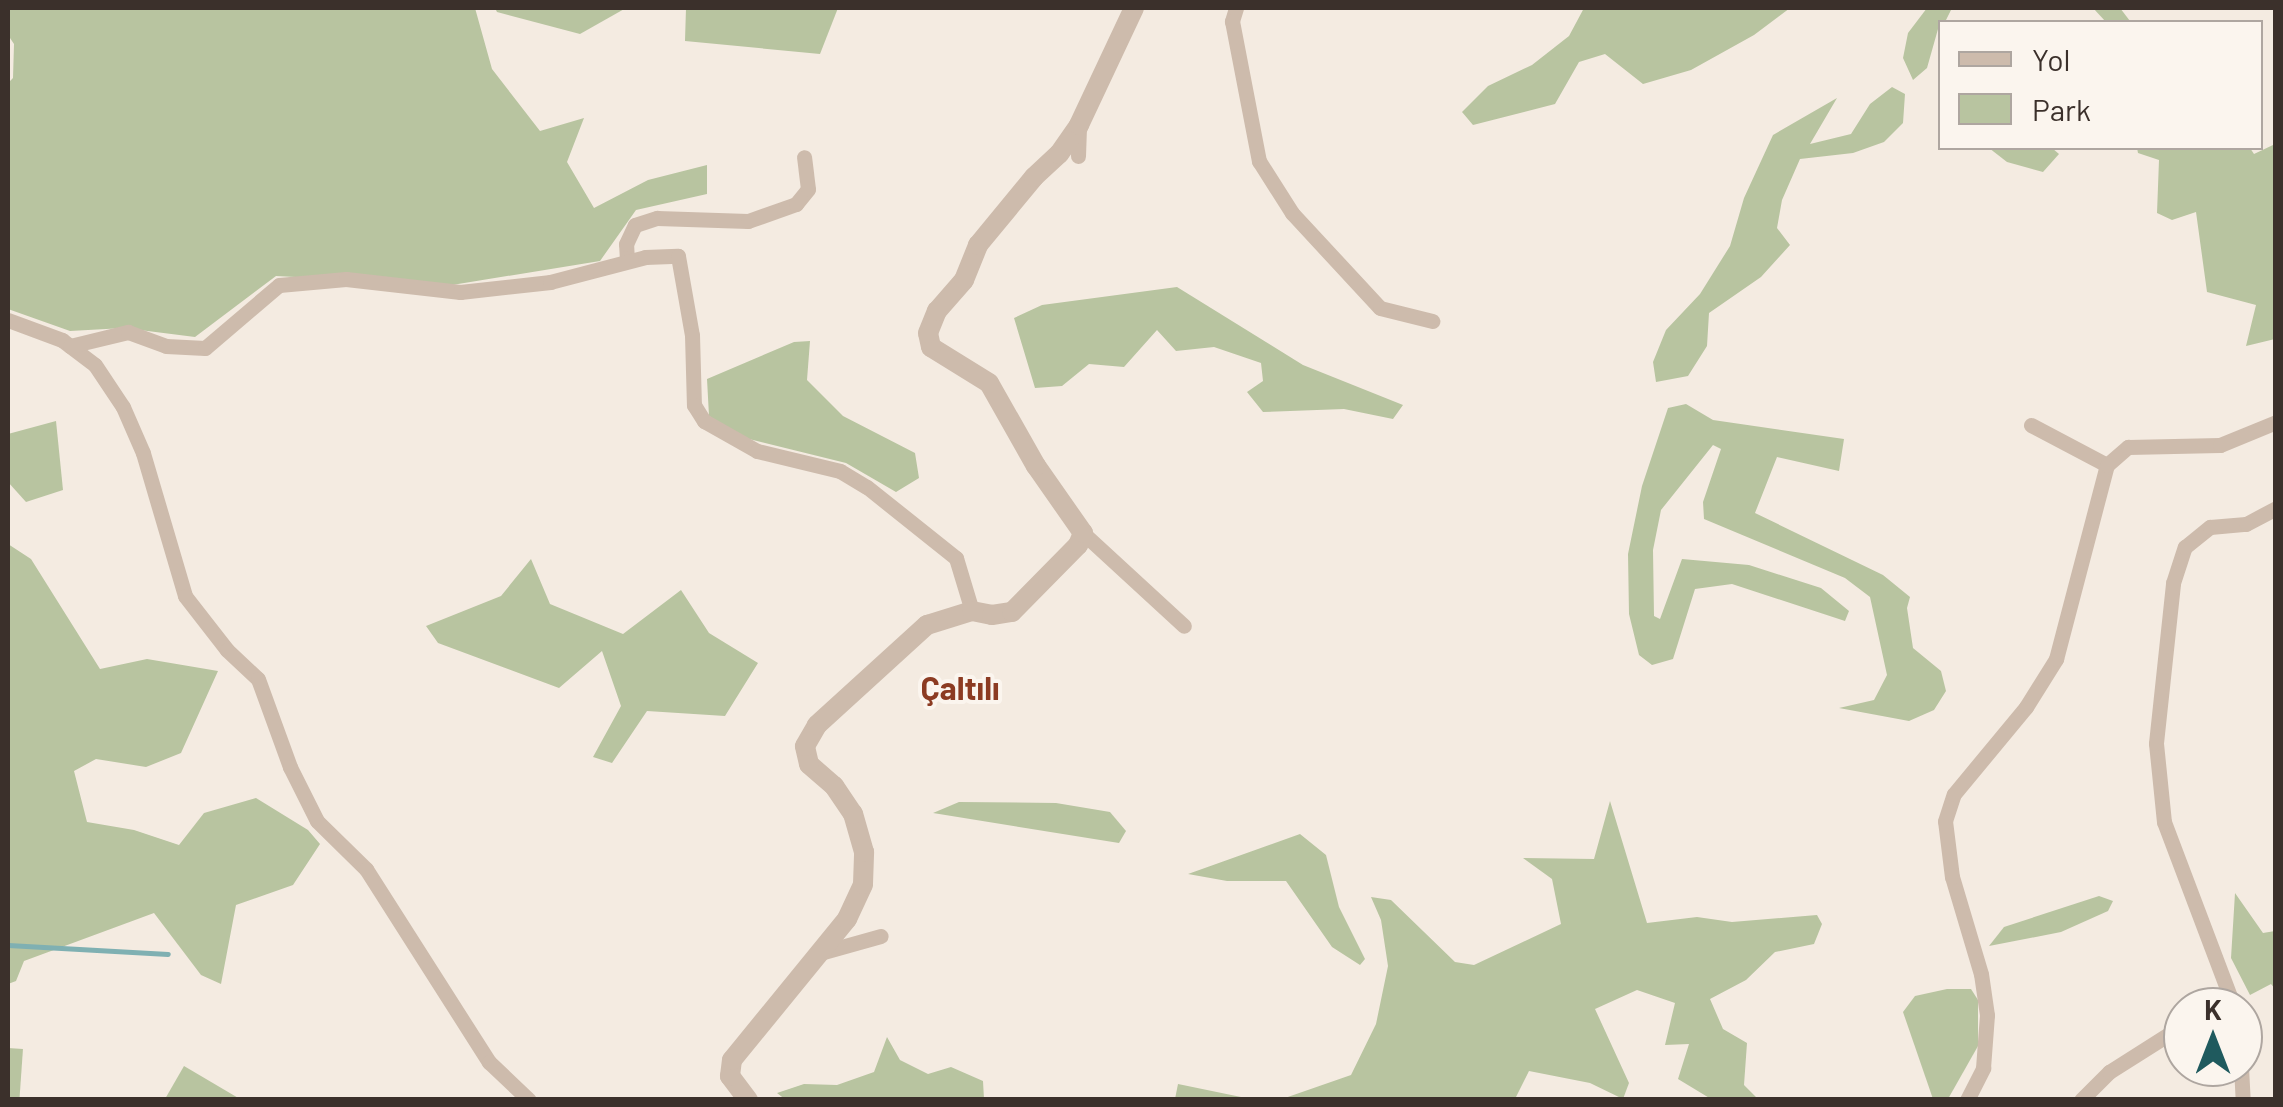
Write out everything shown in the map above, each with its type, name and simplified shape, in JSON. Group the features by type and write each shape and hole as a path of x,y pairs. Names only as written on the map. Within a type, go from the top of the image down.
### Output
{"street":[{"path":"1134,8 1079,125 1059,154 1034,177 978,245 964,280 937,310 928,333 931,347 988,383 1036,466 1083,533 1184,626"},
{"path":"1236,8 1232,21 1259,161 1292,214 1380,308 1432,321"},
{"path":"1078,156 1079,125"},
{"path":"627,262 626,244 635,225 657,218 748,220 796,204 808,190 804,157"},
{"path":"70,346 128,332 166,346 205,348 279,286 346,279 460,292 550,282 627,262 678,256 692,335 694,405 704,421 758,451 840,471 866,487 956,558 972,611"},
{"path":"8,320 70,346 95,365 123,407 143,453 185,596 227,650 258,679 290,767 317,821 366,869 489,1062 529,1100"},
{"path":"1967,1100 1983,1068 1988,1015 1981,974 1952,877 1945,821 1954,794 2026,708 2056,660 2107,465 2128,447 2220,445 2276,422"},
{"path":"2030,425 2107,465"},
{"path":"2226,987 2164,822 2156,743 2174,583 2186,548 2210,527 2246,524 2276,508"},
{"path":"748,1100 730,1076 732,1060 847,918 864,884 864,852 853,814 834,786 809,764 805,746 817,725 927,625 972,611 992,616 1012,612 1078,544 1083,533"},
{"path":"816,954 881,936"},
{"path":"2081,1100 2108,1072 2163,1038"}],"green space":[{"path":"8,8 475,8 492,69 540,131 584,118 567,162 594,208 648,180 707,165 707,194 636,210 600,261 452,285 276,276 195,337 124,328 70,331 8,309 8,83 13,78 14,44 8,35"},
{"path":"495,8 626,8 580,34 497,12"},
{"path":"686,8 838,8 820,54 685,41"},
{"path":"1584,8 1790,8 1754,35 1691,70 1643,84 1605,54 1579,62 1555,104 1473,125 1462,112 1488,86 1532,65 1569,36"},
{"path":"1927,8 1952,8 1946,20 1938,20 1927,68 1913,80 1903,58 1908,33"},
{"path":"2093,8 2120,8 2129,20 2104,20"},
{"path":"1892,87 1905,94 1903,123 1884,142 1853,153 1800,159 1782,200 1777,228 1790,245 1761,277 1709,313 1707,346 1688,376 1656,382 1653,362 1666,330 1700,294 1730,246 1744,198 1773,135 1837,98 1810,144 1851,134 1870,104"},
{"path":"2275,119 2275,339 2246,346 2256,305 2207,292 2196,212 2172,220 2157,213 2159,160 2137,150 2251,150 2254,154 2273,145"},
{"path":"1992,150 2054,150 2059,154 2043,172 2007,162"},
{"path":"1177,287 1303,365 1403,405 1393,419 1344,409 1263,412 1247,392 1263,381 1261,363 1214,347 1176,351 1157,330 1124,367 1089,364 1062,386 1035,388 1014,318 1042,305"},
{"path":"810,341 807,380 843,416 915,453 919,478 896,492 846,463 745,438 709,416 707,379 794,342"},
{"path":"1686,404 1713,420 1844,439 1839,471 1777,457 1755,513 1883,575 1910,597 1907,608 1913,648 1941,671 1946,691 1934,710 1909,721 1839,708 1874,700 1887,675 1870,597 1845,578 1704,519 1703,502 1721,449 1713,445 1661,510 1653,550 1654,616 1660,619 1682,559 1749,565 1821,588 1849,611 1845,621 1732,584 1695,589 1673,659 1652,665 1639,655 1629,614 1628,554 1642,486 1668,408"},
{"path":"56,421 63,490 26,502 8,482 8,434"},
{"path":"8,544 31,559 100,669 147,659 218,671 181,753 146,767 96,759 74,771 87,822 134,830 179,845 204,813 256,798 308,830 320,844 293,885 236,905 221,984 201,975 154,913 24,961 16,981 8,984"},
{"path":"531,559 550,604 623,634 681,590 709,633 758,663 725,716 647,711 612,763 593,757 621,706 602,651 559,688 438,643 426,626 501,596"},
{"path":"1610,801 1647,923 1697,917 1732,922 1817,915 1822,924 1814,944 1775,952 1746,980 1710,999 1723,1029 1747,1043 1744,1085 1758,1099 1711,1099 1678,1079 1689,1044 1665,1045 1675,1003 1637,990 1595,1009 1629,1083 1623,1099 1590,1083 1529,1071 1515,1099 1282,1099 1351,1075 1376,1024 1388,966 1381,920 1371,897 1391,900 1455,962 1474,965 1561,924 1552,879 1523,858 1594,859"},
{"path":"959,802 1056,803 1110,812 1126,831 1119,843 933,813"},
{"path":"1300,834 1326,855 1339,907 1365,959 1360,965 1332,947 1286,881 1227,881 1188,874"},
{"path":"2235,893 2263,933 2275,931 2275,989 2271,984 2263,988 2246,987 2231,958"},
{"path":"2099,896 2113,901 2108,911 2061,932 1989,946 2004,927"},
{"path":"1971,989 1978,1000 1978,1046 1948,1099 1933,1099 1903,1012 1915,996"},
{"path":"887,1037 900,1060 928,1074 951,1067 983,1081 984,1099 786,1100 777,1093 804,1084 837,1085 874,1072"},
{"path":"8,1048 23,1049 19,1100 8,1099"},
{"path":"184,1066 240,1099 165,1099"},
{"path":"1178,1084 1241,1097 1242,1099 1175,1099"}],"waterway":[{"path":"8,945 168,954"}],"district":[{"name":"Çaltılı","path":"960,687"}]}
